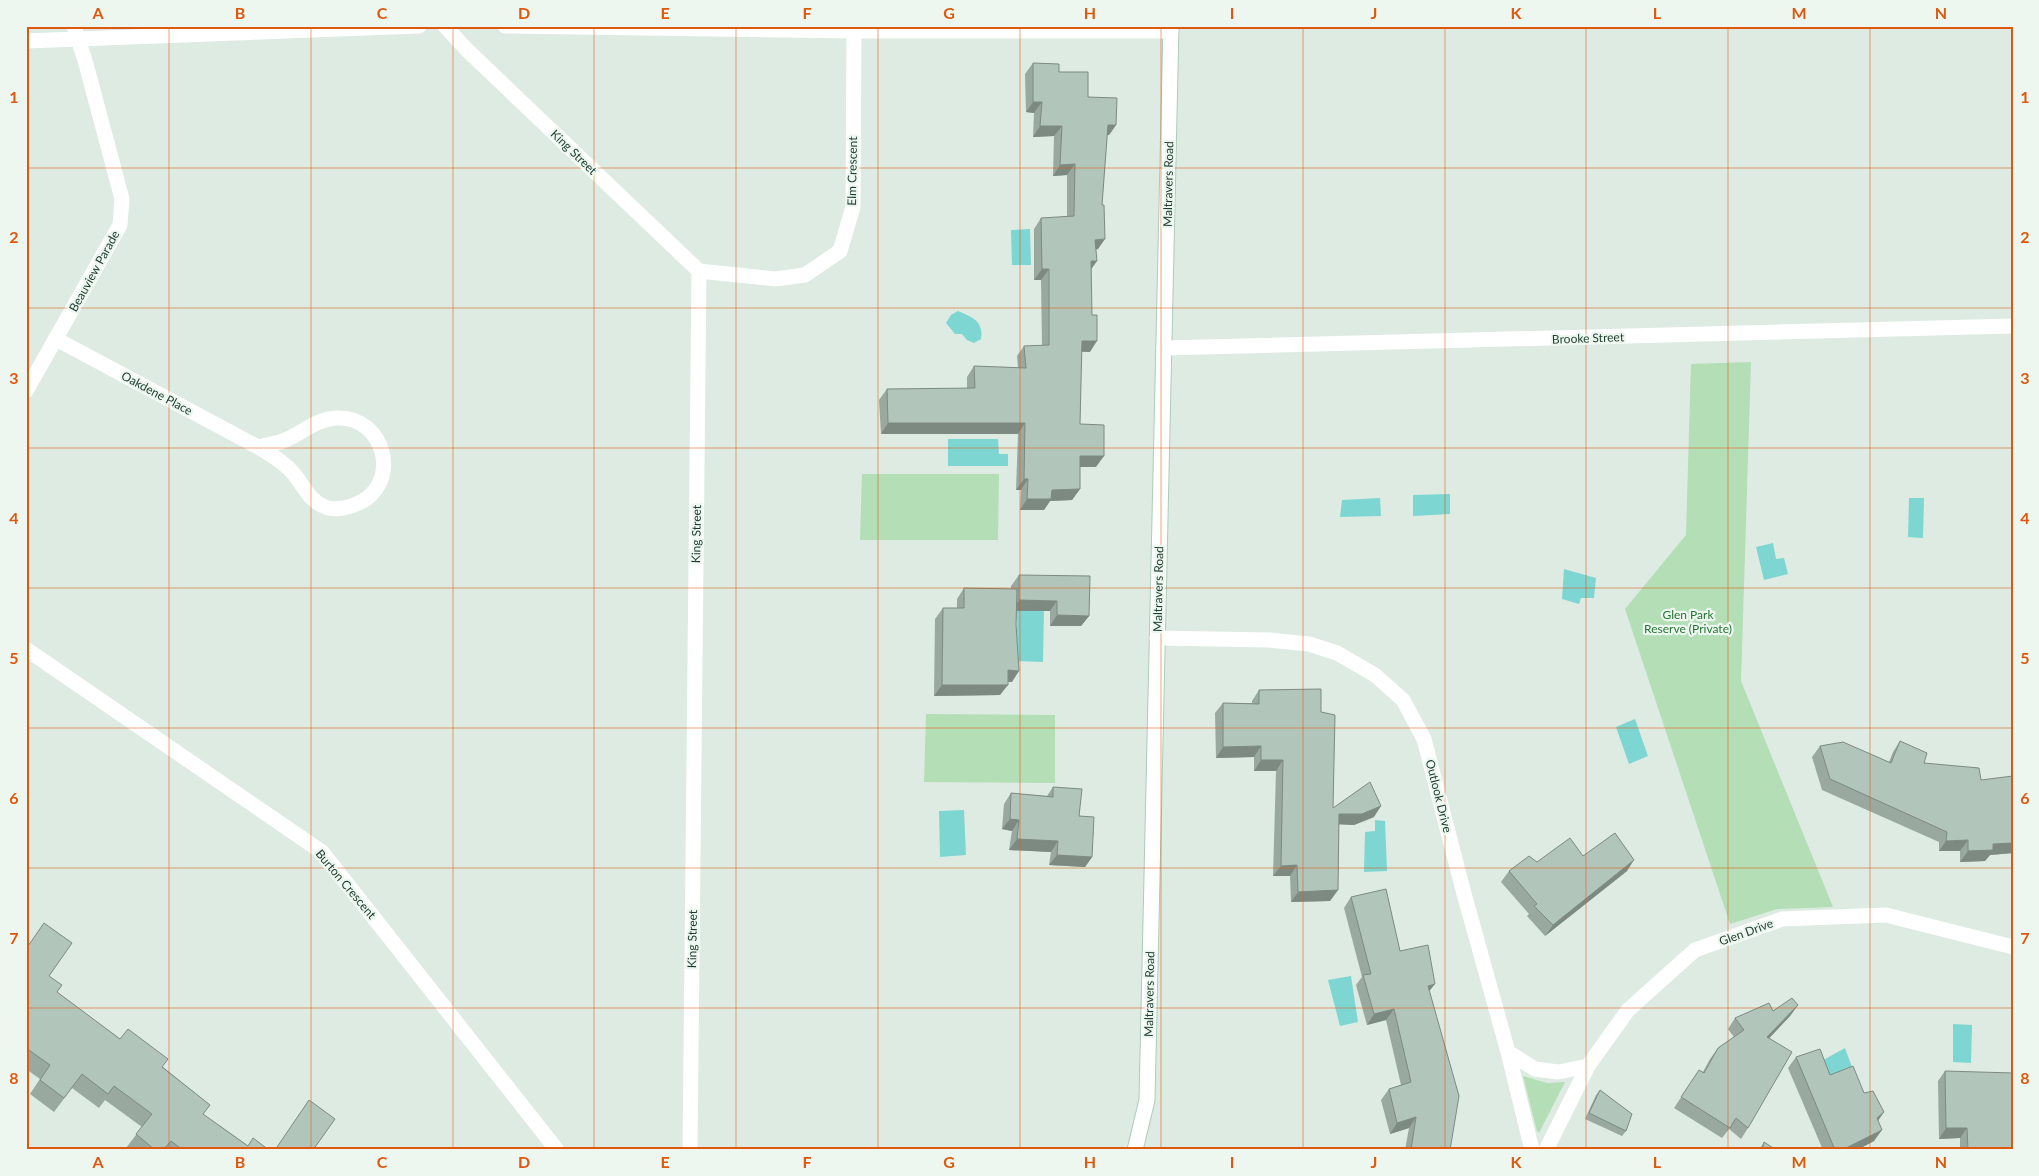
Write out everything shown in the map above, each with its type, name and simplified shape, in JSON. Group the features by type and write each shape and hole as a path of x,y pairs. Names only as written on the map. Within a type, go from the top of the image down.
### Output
{"street":[{"path":"26,41 75,32 419,26"},
{"name":"King Street","path":"445,26 466,49 699,271 690,1150"},
{"path":"505,26 854,31 1171,28"},
{"name":"Maltravers Road","path":"1135,1150 1147,1100 1171,28"},
{"name":"Elm Crescent","path":"699,271 776,279 806,275 840,251 853,207 854,31"},
{"name":"Beauview Parade","path":"26,391 120,225 122,199 75,32"},
{"name":"Brooke Street","path":"1164,348 2013,326"},
{"name":"Oakdene Place","path":"56,339 281,461 294,474 307,494 316,503 330,508 346,508 361,503 375,490 384,473 384,456 373,433 362,424 350,419 334,418 317,423 281,442 258,447"},
{"name":"Outlook Drive","path":"1157,638 1269,640 1310,644 1337,653 1375,675 1404,700 1424,739 1508,1052 1532,1150"},
{"name":"Burton Crescent","path":"26,649 322,852 557,1150"},
{"name":"Glen Drive","path":"1546,1150 1588,1066 1628,1010 1695,950 1782,918 1886,915 2013,947"},
{"path":"1508,1052 1535,1069 1558,1072 1588,1066"}],"green space":[{"name":"Glen Park Reserve (Private)","path":"1751,362 1741,681 1833,907 1777,909 1730,924 1625,609 1686,535 1691,364"},
{"path":"862,474 999,474 998,540 860,540"},
{"path":"926,714 1055,715 1055,783 924,782"},
{"path":"1523,1076 1547,1083 1565,1082 1539,1133 1537,1131"}],"water":[{"path":"1030,229 1031,265 1012,265 1011,230"},
{"path":"958,311 976,320 981,328 981,339 974,343 967,340 962,334 955,334 946,323 951,315"},
{"path":"948,439 998,439 999,454 1008,454 1008,466 948,466"},
{"path":"1450,494 1450,514 1413,516 1413,495"},
{"path":"1380,498 1381,516 1340,517 1342,500"},
{"path":"1909,498 1924,498 1923,538 1908,537"},
{"path":"1773,543 1776,559 1784,558 1788,574 1764,580 1756,547"},
{"path":"1564,569 1596,578 1594,598 1581,598 1579,604 1562,599"},
{"path":"1017,609 1044,609 1043,662 1016,661"},
{"path":"1635,719 1648,756 1629,764 1616,727"},
{"path":"964,810 966,855 940,857 939,811"},
{"path":"1375,820 1385,821 1387,871 1364,872 1365,832 1375,831"},
{"path":"1351,976 1358,1022 1340,1026 1328,980"},
{"path":"1953,1024 1972,1025 1971,1063 1953,1062"},
{"path":"1845,1048 1852,1067 1823,1081 1816,1064"}],"building":[{"path":"1033,63 1059,64 1059,72 1088,72 1088,97 1117,98 1116,125 1108,125 1102,205 1104,205 1105,239 1095,240 1097,261 1091,261 1092,315 1097,315 1097,341 1082,341 1080,424 1104,425 1104,456 1080,456 1080,489 1052,490 1051,499 1027,499 1028,479 1024,479 1025,423 888,423 887,389 975,388 974,366 1026,368 1024,346 1049,345 1049,269 1042,269 1041,218 1074,216 1075,164 1060,165 1062,126 1040,126 1042,102 1033,102"},
{"path":"1019,575 1090,576 1089,616 1057,615 1057,601 1019,600"},
{"path":"964,588 1017,589 1016,624 1019,671 1008,670 1008,685 942,685 943,608 964,608"},
{"path":"1321,689 1321,712 1335,715 1333,808 1370,782 1381,806 1362,814 1339,814 1338,890 1298,892 1297,865 1281,866 1283,760 1261,760 1261,746 1223,747 1223,703 1259,704 1259,690"},
{"path":"1900,741 1927,753 1924,763 1979,768 1981,780 2013,776 2013,843 1993,844 1993,850 1968,851 1968,840 1946,841 1947,832 1830,779 1820,746 1843,742 1891,763"},
{"path":"1053,787 1082,789 1079,816 1094,817 1092,857 1057,855 1058,841 1017,839 1019,820 1010,819 1011,793 1053,797"},
{"path":"1615,833 1634,860 1553,925 1534,906 1537,904 1509,871 1529,856 1537,862 1570,838 1583,856"},
{"path":"1386,889 1400,951 1428,945 1435,984 1428,986 1459,1096 1450,1150 1411,1150 1416,1117 1397,1123 1389,1089 1411,1082 1394,1009 1374,1014 1363,975 1371,974 1351,897"},
{"path":"44,923 72,943 49,976 62,985 57,992 120,1039 128,1029 168,1059 162,1067 210,1105 203,1114 248,1146 253,1138 269,1150 183,1150 171,1141 163,1150 155,1150 136,1134 152,1114 114,1086 108,1094 82,1074 64,1098 40,1080 50,1065 26,1048 26,949"},
{"path":"1792,998 1798,1005 1767,1037 1792,1052 1748,1128 1736,1118 1730,1128 1681,1097 1699,1070 1704,1073 1718,1048 1744,1030 1735,1018 1769,1003 1773,1011"},
{"path":"1820,1049 1830,1075 1853,1066 1864,1093 1873,1091 1884,1112 1877,1118 1882,1130 1842,1150 1835,1150 1796,1057"},
{"path":"1945,1071 2013,1073 2013,1150 1968,1150 1967,1128 1946,1128"},
{"path":"1600,1090 1632,1114 1626,1131 1589,1113"},
{"path":"309,1100 335,1119 313,1150 275,1150"},
{"path":"1764,1142 1776,1150 1762,1150"}]}
